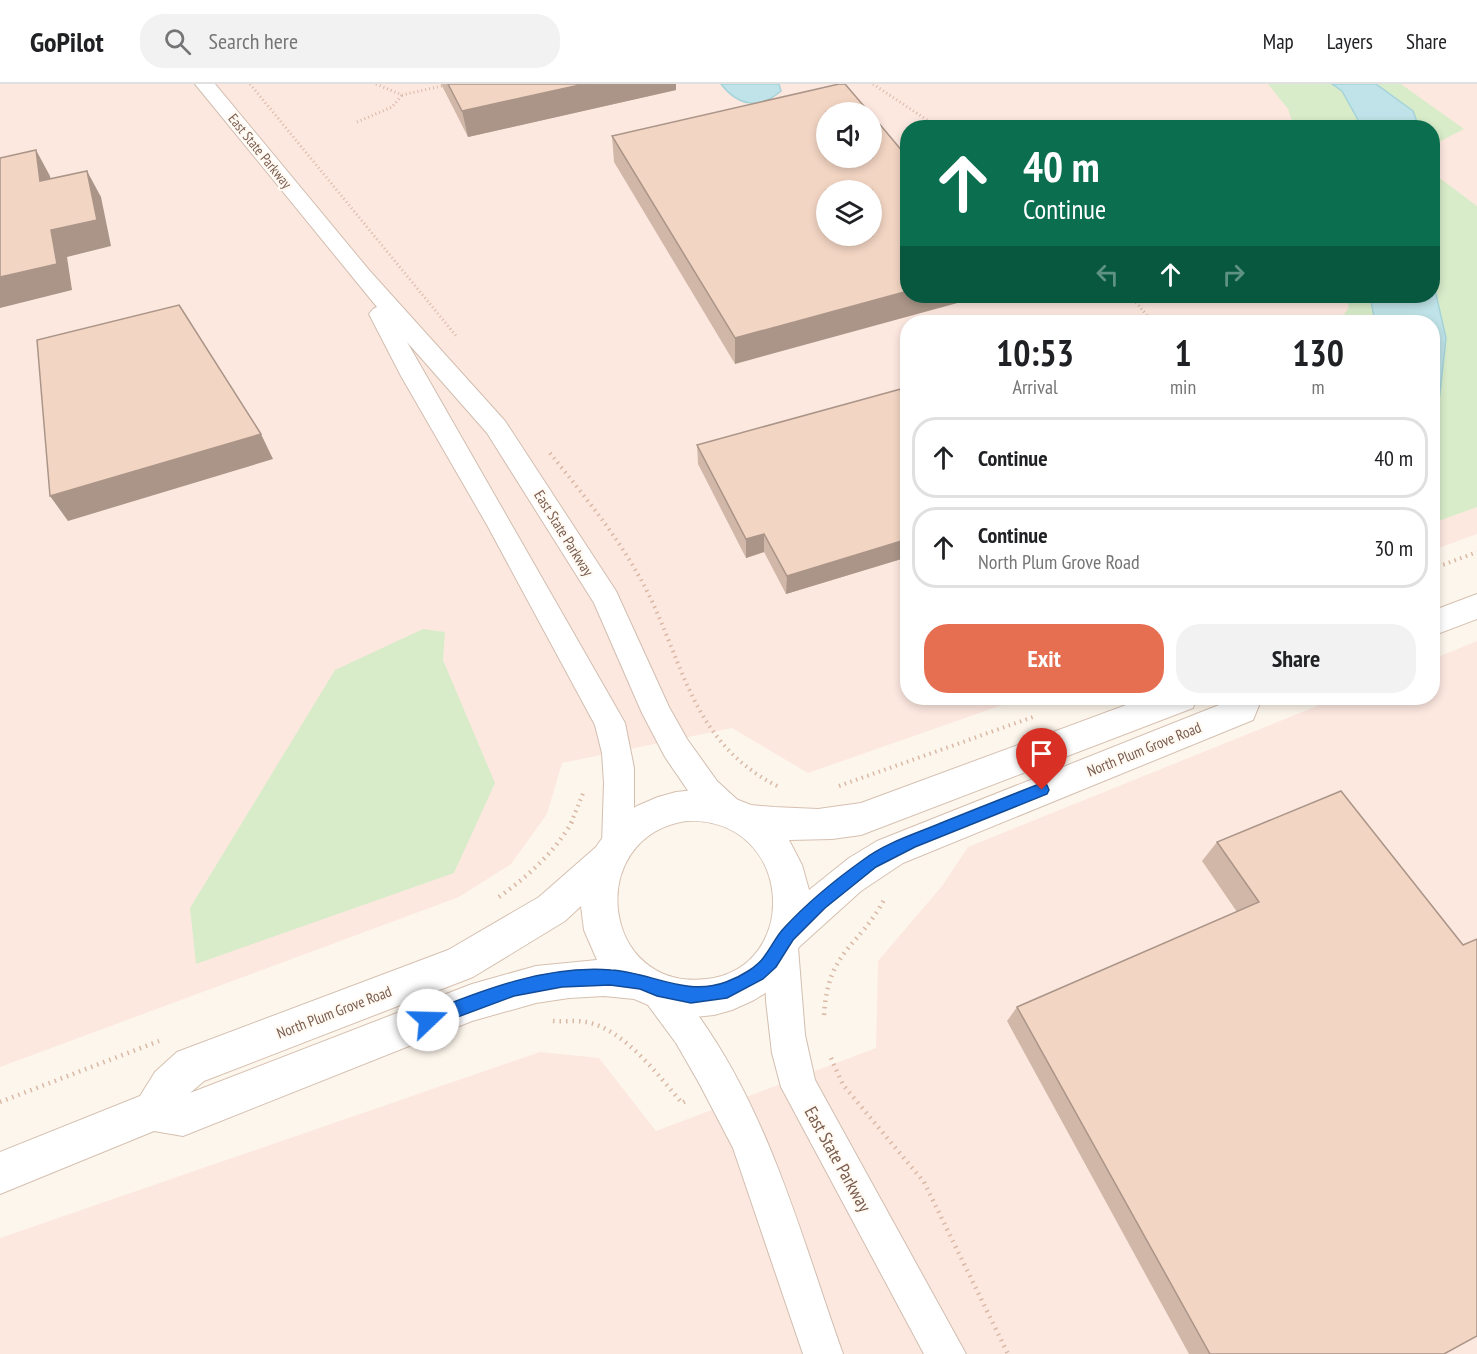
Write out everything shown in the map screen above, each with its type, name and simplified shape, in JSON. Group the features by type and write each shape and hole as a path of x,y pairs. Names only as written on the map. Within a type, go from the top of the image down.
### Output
{"street":[{"name":"East State Parkway","path":"205,84 361,274 496,427 606,599 657,713 676,748 706,791 738,817"},
{"name":"East State Parkway","path":"361,274 413,376 497,519 610,723 617,747 621,782 613,850"},
{"path":"1440,621 1477,606"},
{"path":"823,1354 749,1141 712,1070 688,1031 649,985 615,960 600,932 595,901 597,885 613,850 645,822 678,810 714,810 738,817 813,825 846,823 1162,705"},
{"name":"North Plum Grove Road","path":"784,941 837,889 871,863 890,852 1241,710 1243,705"},
{"path":"0,1173 154,1111 183,1116 514,988 537,983 610,977 691,996 727,990 758,973 784,941 794,905 791,875 786,861 774,843 738,817"},
{"name":"North Plum Grove Road","path":"154,1111 166,1089 191,1066 460,964 488,949 552,909 613,850"},
{"name":"East State Parkway","path":"784,941 784,1023 790,1056 800,1087 945,1354"}],"path":[{"path":"376,84 402,95 442,86"},
{"path":"873,84 927,120"},
{"path":"357,122 392,107 402,95"},
{"path":"1137,303 1146,315"},
{"path":"1440,566 1477,552"},
{"path":"831,788 1038,716"},
{"path":"727,750 755,774 784,789"},
{"path":"494,900 534,869 562,840 576,815 585,785"},
{"path":"823,1022 827,987 836,962 879,912 888,893"},
{"path":"543,1021 589,1023 617,1037 647,1062 682,1103"},
{"path":"0,1102 160,1041"},
{"path":"829,1053 843,1085 924,1182 1008,1354"}],"shaded area":[{"path":"0,84 1477,84 1477,534 1440,547 1440,315 900,315 900,705 1002,705 808,773 732,728 562,763 547,814 511,864 459,897 0,1067"},
{"path":"1477,641 1477,1354 0,1354 0,1238 540,1052 599,1058 656,1131 876,1048 878,961 942,886 968,847 1320,705 1440,705 1440,656"}],"green space":[{"path":"1268,84 1401,84 1464,129 1440,141 1440,120 1292,120 1288,109"},
{"path":"1440,178 1477,206 1477,507 1440,520 1440,315 1344,315 1349,307 1348,303 1440,303"},
{"path":"423,629 445,632 443,660 495,783 454,873 196,964 190,908 335,670"}],"water":[{"path":"721,84 779,84 781,91 765,101 749,103 734,97"},
{"path":"1332,84 1376,84 1413,111 1416,120 1358,120 1342,91"},
{"path":"1371,303 1438,303 1446,338 1440,392 1440,315 1374,315"}],"building":[{"path":"448,84 584,84 462,111"},
{"path":"845,84 860,102 816,102 816,168 882,168 882,127 900,148 900,293 735,338 612,136"},
{"path":"36,150 40,181 87,171 97,220 51,230 57,264 0,277 0,158"},
{"path":"179,305 261,434 50,496 37,340"},
{"path":"900,389 900,541 787,576 764,534 746,539 697,445"},
{"path":"1341,791 1463,945 1477,939 1477,1336 1444,1354 1210,1354 1017,1007 1259,902 1217,842"}],"route":[{"path":"428,1020 514,988 562,980 610,977 641,981 657,989 691,996 727,990 758,973 781,948 788,934 820,903 871,863 910,842 1042,790"}]}
